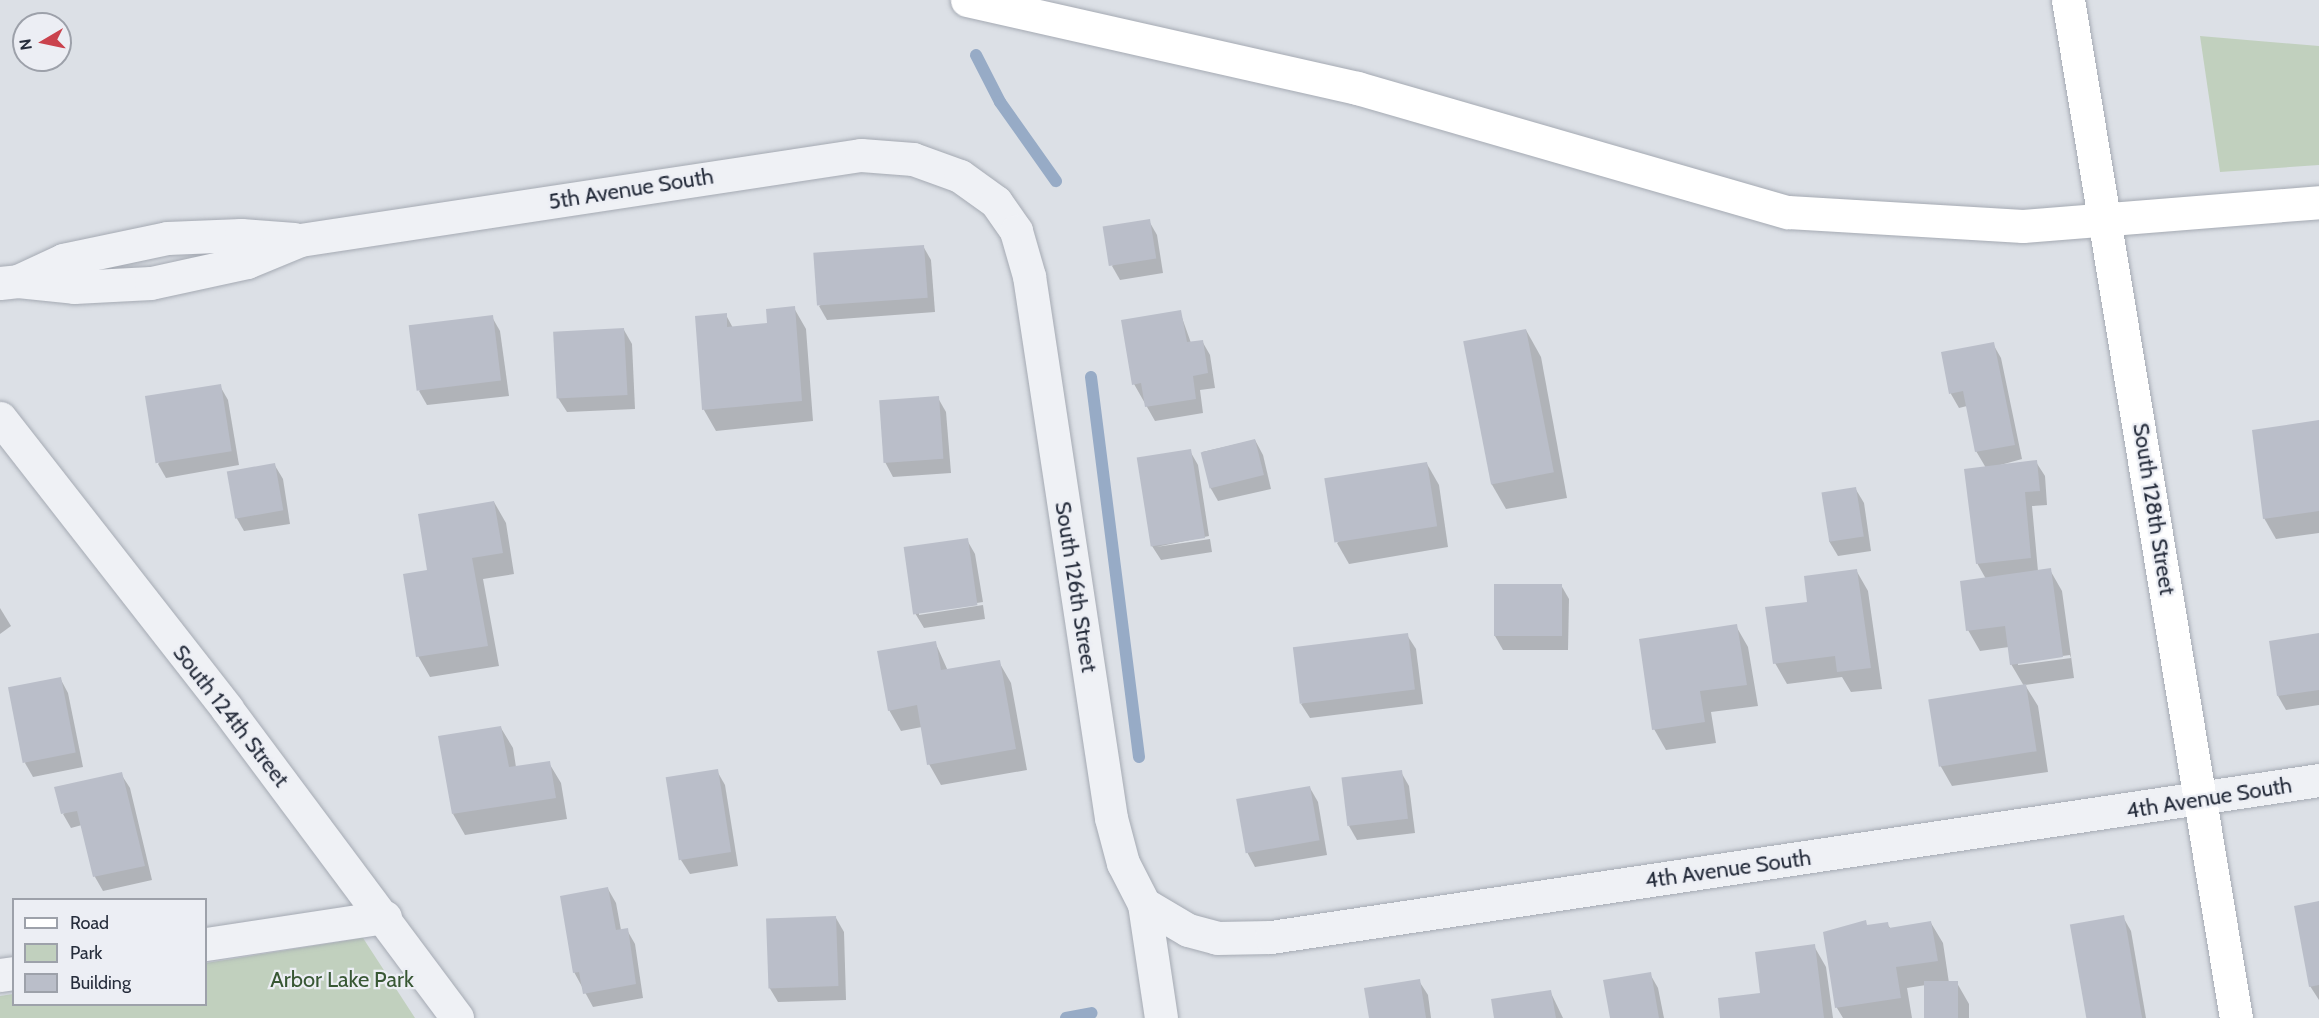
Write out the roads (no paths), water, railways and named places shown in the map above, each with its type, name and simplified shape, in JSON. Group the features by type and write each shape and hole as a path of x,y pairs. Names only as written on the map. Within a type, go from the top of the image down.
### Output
{"main road":[{"path":"967,0 1357,88 1788,212 2023,226 2319,202"},
{"name":"South 128th Street","path":"2068,0 2104,221 2138,406 2236,1018"}],"street":[{"name":"5th Avenue South","path":"9,282 74,288 151,283 247,262 300,240 861,155 913,159 960,176"},
{"name":"South 126th Street","path":"960,176 996,202 1016,231 1029,276 1111,818 1123,863 1144,904 1161,1018"},
{"name":"South 124th Street","path":"0,418 385,917 457,1018"},
{"name":"4th Avenue South","path":"1144,904 1188,930 1217,939 1270,937 2200,800 2319,780"},
{"path":"207,944 385,917"}],"waterway":[{"path":"976,55 1000,102 1056,181"},
{"path":"1091,377 1139,757"},
{"path":"1066,1018 1092,1013"}],"park label":[{"name":"Arbor Lake Park","path":"342,980"}]}
